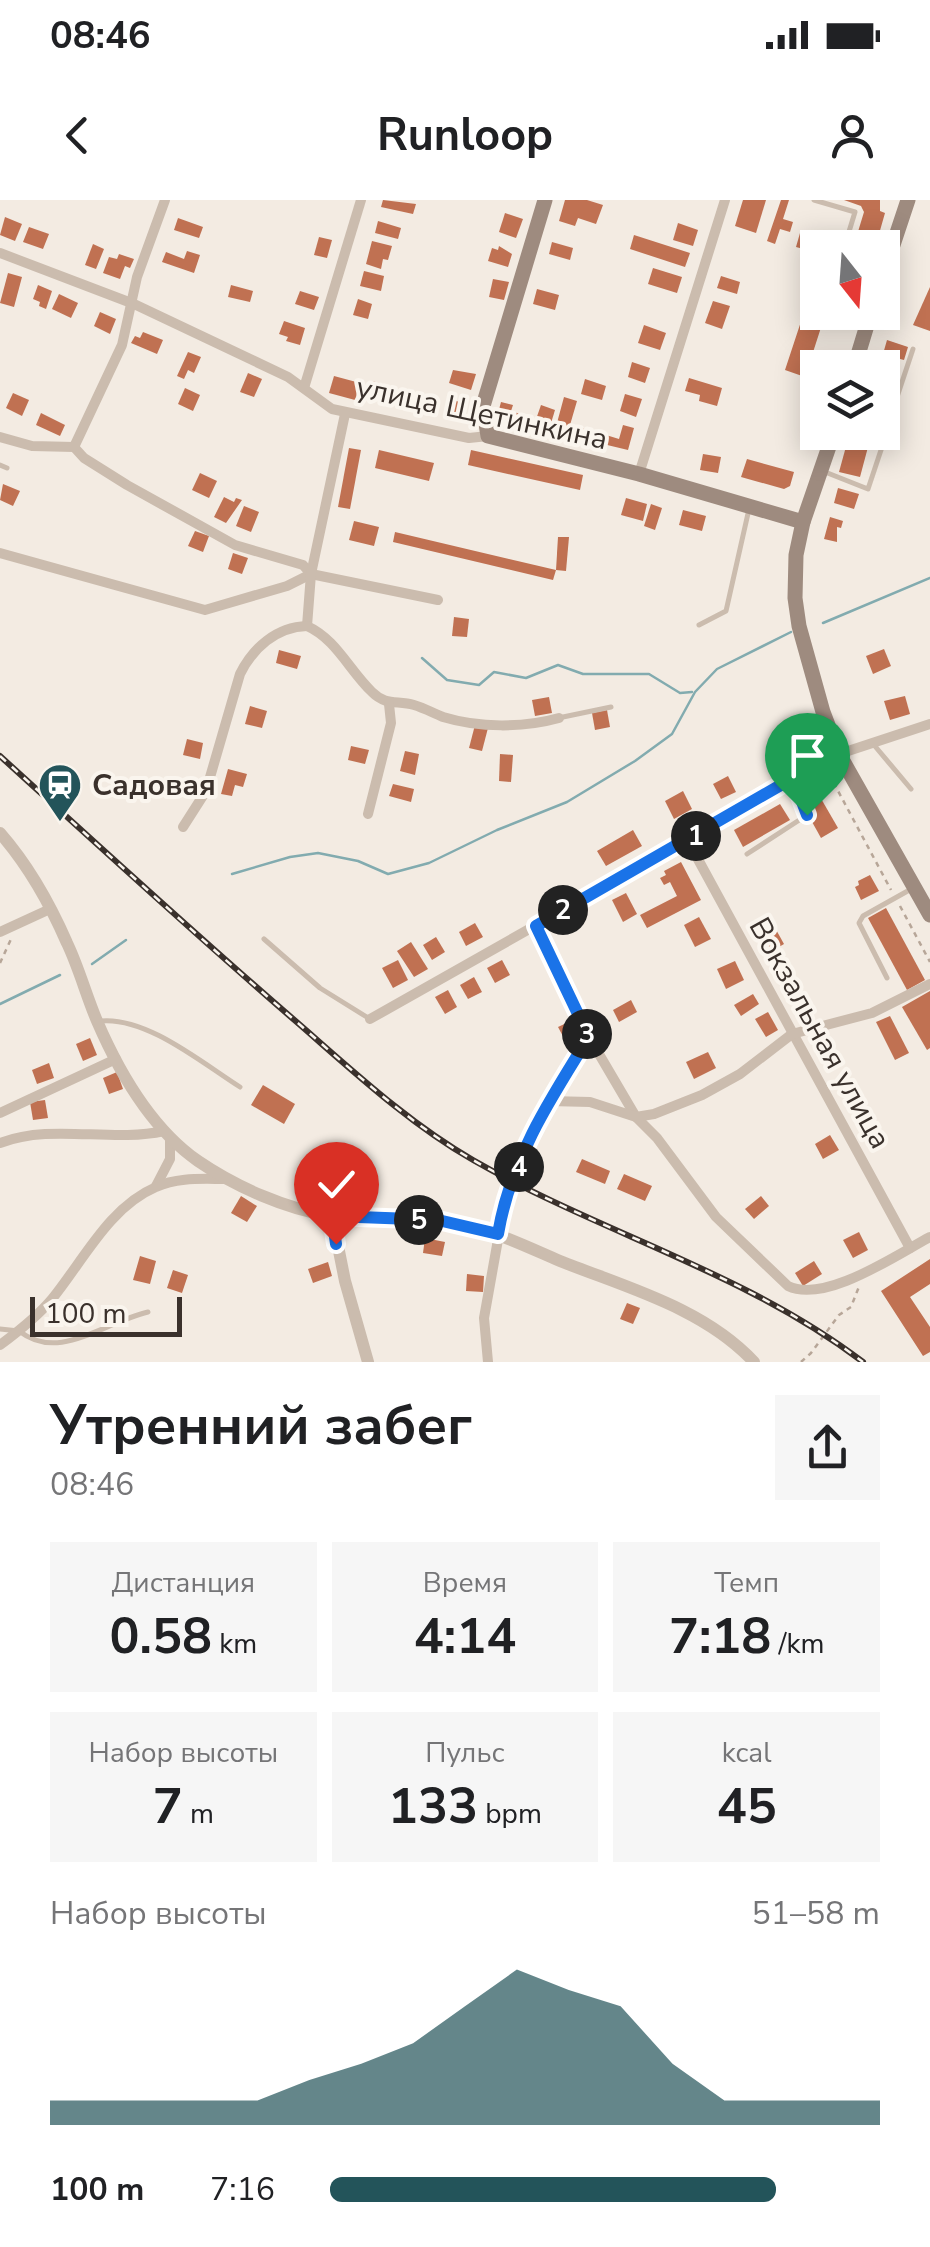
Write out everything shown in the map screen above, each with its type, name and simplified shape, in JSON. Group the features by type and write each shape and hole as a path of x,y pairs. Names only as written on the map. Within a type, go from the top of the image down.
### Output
{"main road":[{"path":"488,436 483,406 545,200"},
{"path":"898,230 908,200"},
{"name":"улица Щетинкина","path":"488,436 640,474 804,522"},
{"path":"828,450 804,522 795,576 800,626 823,712 839,754 930,915"}],"street":[{"path":"74,447 122,345 138,277 165,200"},
{"path":"304,388 361,200"},
{"path":"640,474 725,200"},
{"name":"улица Щетинкина","path":"0,253 134,304 288,377 323,405 344,414 469,438 488,436"},
{"path":"306,626 311,574 344,414"},
{"path":"0,437 32,446 74,447 84,458 127,485 236,546 303,565 311,574 438,600"},
{"path":"0,553 197,610 287,586 311,574"},
{"path":"183,827 206,792 240,674 248,659 270,638 293,628 306,626 335,647 372,692 388,704 414,704 443,717 494,724 533,725 561,717"},
{"path":"368,814 392,723 388,704"},
{"path":"370,1019 793,778 839,754 930,724"},
{"path":"0,833 21,858 50,908 116,1059 167,1134 199,1162 268,1197 332,1216 438,1220 498,1234 671,1306 721,1334 754,1362"},
{"name":"Вокзальная улица","path":"688,841 910,1248"},
{"path":"0,932 50,908"},
{"path":"536,926 589,1037 636,1117 657,1138 716,1217 788,1286 810,1290 862,1273 930,1237"},
{"path":"549,1101 590,1102 636,1117 667,1110 740,1074 792,1034 872,1012 930,984"},
{"path":"518,1170 530,1134 589,1037"},
{"path":"0,1113 116,1059"},
{"path":"0,1142 42,1133 167,1134"},
{"path":"156,1186 170,1159 167,1134"},
{"path":"0,1345 55,1295 108,1224 137,1198 156,1186 190,1179 230,1179"},
{"path":"332,1216 368,1362"},
{"path":"488,1362 484,1318 498,1234"}],"lane":[{"path":"814,200 855,212 850,230"},
{"path":"900,388 913,349"},
{"path":"822,471 868,489 881,450"},
{"path":"699,625 726,610 750,506"},
{"path":"561,717 612,706"},
{"path":"872,743 911,789"},
{"path":"746,854 807,815 793,778"},
{"path":"886,978 858,923 916,887"},
{"path":"264,939 320,988 370,1019"},
{"path":"97,1022 118,1020 139,1026 240,1087"},
{"path":"85,1345 127,1318 148,1312"},
{"path":"0,1329 19,1331 29,1346"}],"path":[{"path":"828,771 930,962"},
{"path":"0,963 16,926"},
{"path":"498,1234 518,1170"},
{"path":"801,1362 838,1314 851,1307 862,1273"}],"building":[{"path":"383,200 416,204 413,214 381,207"},
{"path":"565,200 603,205 596,224 578,218 575,226 559,221"},
{"path":"743,200 766,200 756,233 735,226"},
{"path":"781,200 789,200 783,219 793,222 790,232 780,229 775,244 767,241"},
{"path":"844,200 880,200 880,211 885,213 880,230 858,230 864,212 861,206"},
{"path":"505,213 523,219 516,238 499,232"},
{"path":"5,217 22,224 15,241 0,235"},
{"path":"178,218 203,227 199,238 174,230"},
{"path":"378,221 401,228 398,239 375,233"},
{"path":"678,223 698,230 693,246 673,240"},
{"path":"29,227 49,234 43,249 23,242"},
{"path":"634,235 690,253 685,267 630,249"},
{"path":"319,237 332,240 327,258 314,255"},
{"path":"372,241 392,246 381,269 366,264"},
{"path":"552,242 573,248 570,260 549,254"},
{"path":"93,244 104,249 96,269 85,265"},
{"path":"499,246 512,254 508,267 488,261 492,248 498,250"},
{"path":"187,251 200,255 194,273 162,262 166,252 184,259"},
{"path":"119,254 134,259 130,268 125,266 120,279 103,273 109,257 117,259"},
{"path":"653,268 682,277 677,293 648,284"},
{"path":"364,271 384,276 381,291 360,286"},
{"path":"8,273 22,277 14,307 0,303"},
{"path":"721,276 740,282 737,294 717,288"},
{"path":"493,279 509,282 504,300 489,297"},
{"path":"38,285 52,291 46,309 33,299"},
{"path":"231,285 253,291 250,302 228,297"},
{"path":"930,287 930,331 913,325"},
{"path":"537,289 559,295 555,310 533,304"},
{"path":"300,291 319,297 314,310 295,304"},
{"path":"59,294 78,303 71,318 52,309"},
{"path":"358,299 372,304 368,319 353,315"},
{"path":"713,301 730,306 722,329 705,323"},
{"path":"100,312 116,319 110,334 94,326"},
{"path":"284,321 305,328 300,345 279,334"},
{"path":"644,325 666,333 660,350 638,343"},
{"path":"800,325 800,330 820,330 814,350 800,350 800,375 785,370"},
{"path":"143,332 163,340 157,354 131,343"},
{"path":"887,340 908,347 904,360 900,359 900,350 884,350"},
{"path":"188,352 201,357 194,373 188,370 184,379 177,376"},
{"path":"632,362 650,368 645,383 628,377"},
{"path":"453,370 476,374 471,390 449,383"},
{"path":"248,373 262,379 254,397 240,392"},
{"path":"334,376 360,383 355,400 329,393"},
{"path":"689,378 722,388 717,406 699,401 700,395 685,391"},
{"path":"585,379 606,386 602,400 581,394"},
{"path":"372,381 395,387 391,403 368,397"},
{"path":"185,388 200,395 193,411 178,404"},
{"path":"13,393 29,400 22,416 6,408"},
{"path":"625,394 642,399 636,417 620,411"},
{"path":"564,397 577,401 570,425 590,430 587,443 554,434"},
{"path":"451,400 465,403 462,420 448,418"},
{"path":"501,402 513,405 511,411 520,414 516,423 497,417"},
{"path":"541,405 555,410 548,433 533,428"},
{"path":"41,413 65,425 60,436 36,425"},
{"path":"623,425 634,428 628,450 603,444 606,435 619,439"},
{"path":"349,448 361,450 350,509 338,507"},
{"path":"379,450 434,463 429,481 375,468"},
{"path":"471,450 583,475 580,490 468,465"},
{"path":"845,450 867,450 860,477 839,472"},
{"path":"703,454 721,457 718,473 700,470"},
{"path":"747,459 794,472 790,486 784,489 741,477"},
{"path":"200,473 217,481 209,498 192,490"},
{"path":"3,484 20,491 13,506 0,500"},
{"path":"838,488 859,494 854,509 834,503"},
{"path":"224,497 234,502 236,498 242,500 226,523 214,517"},
{"path":"626,498 647,504 643,521 621,515"},
{"path":"651,504 662,508 655,530 644,526"},
{"path":"244,506 259,512 251,532 236,526"},
{"path":"683,510 706,516 702,531 679,525"},
{"path":"830,517 843,521 841,528 837,527 837,542 824,539"},
{"path":"354,521 379,527 374,546 349,540"},
{"path":"195,531 209,536 203,552 188,546"},
{"path":"395,532 556,570 553,580 393,542"},
{"path":"558,537 569,537 566,571 556,570"},
{"path":"233,553 248,558 242,574 228,569"},
{"path":"454,617 469,619 467,637 452,636"},
{"path":"884,649 891,666 873,674 866,656"},
{"path":"279,650 301,656 297,669 276,663"},
{"path":"905,696 910,714 890,720 884,701"},
{"path":"549,697 552,713 535,716 532,700"},
{"path":"250,706 267,711 262,728 245,724"},
{"path":"607,710 610,727 595,730 592,713"},
{"path":"475,725 488,728 482,751 469,748"},
{"path":"187,739 203,743 200,759 183,755"},
{"path":"351,746 369,750 365,764 348,760"},
{"path":"405,751 419,754 415,775 400,771"},
{"path":"500,754 513,755 511,782 499,781"},
{"path":"228,769 247,774 243,787 235,785 232,796 221,794"},
{"path":"728,776 736,792 721,799 713,784"},
{"path":"812,783 838,828 821,838 796,793"},
{"path":"393,784 414,789 411,802 389,796"},
{"path":"683,791 692,809 674,819 665,801"},
{"path":"780,804 790,820 743,847 734,830"},
{"path":"633,830 642,846 606,866 597,851"},
{"path":"681,862 701,900 647,928 640,915 677,896 670,882 664,885 660,878 666,875 664,871"},
{"path":"870,875 879,891 861,900 855,887"},
{"path":"626,893 637,914 623,922 612,900"},
{"path":"886,908 925,980 907,990 868,918"},
{"path":"699,917 711,939 695,947 684,925"},
{"path":"475,923 483,937 466,946 459,932"},
{"path":"774,926 784,944 772,951 761,933"},
{"path":"436,937 445,952 432,960 423,945"},
{"path":"411,942 428,969 414,977 397,951"},
{"path":"398,960 408,980 393,988 382,968"},
{"path":"502,960 510,975 495,983 487,968"},
{"path":"735,961 744,980 726,989 717,969"},
{"path":"474,977 482,992 468,999 460,985"},
{"path":"448,990 457,1007 445,1014 435,997"},
{"path":"930,991 930,1048 927,1050 902,1007"},
{"path":"753,994 759,1004 741,1016 734,1005"},
{"path":"631,1000 637,1012 619,1022 613,1010"},
{"path":"768,1012 778,1030 766,1037 755,1019"},
{"path":"890,1016 909,1053 895,1060 876,1022"},
{"path":"577,1018 583,1031 565,1040 558,1027"},
{"path":"90,1038 97,1055 83,1061 76,1044"},
{"path":"708,1052 716,1068 694,1079 686,1062"},
{"path":"49,1063 54,1078 37,1084 32,1070"},
{"path":"117,1072 123,1089 109,1094 103,1078"},
{"path":"263,1085 295,1104 284,1124 251,1105"},
{"path":"45,1100 48,1118 33,1120 30,1102"},
{"path":"830,1135 839,1150 823,1159 815,1144"},
{"path":"582,1159 610,1171 605,1184 576,1172"},
{"path":"624,1174 652,1186 645,1201 617,1189"},
{"path":"241,1196 257,1206 247,1222 231,1213"},
{"path":"761,1196 769,1206 754,1219 745,1209"},
{"path":"859,1232 868,1250 853,1258 843,1240"},
{"path":"425,1238 445,1242 442,1256 423,1253"},
{"path":"140,1256 156,1261 150,1284 133,1280"},
{"path":"930,1259 930,1284 910,1297 930,1327 930,1352 923,1356 881,1291"},
{"path":"814,1261 822,1274 803,1286 795,1273"},
{"path":"328,1262 332,1276 313,1283 308,1269"},
{"path":"173,1270 188,1275 182,1293 167,1288"},
{"path":"467,1274 484,1276 483,1292 466,1291"},
{"path":"627,1303 640,1308 633,1324 620,1319"}],"waterway":[{"path":"823,623 930,578"},
{"path":"232,874 318,853 358,861 388,874 429,863 567,802 635,761 672,734 695,692 717,669 791,632"},
{"path":"422,658 447,680 479,685 494,672 526,678 558,665 583,674 649,674 680,693 692,692"},
{"path":"92,964 126,940"},
{"path":"0,1004 60,975"}],"railway":[{"path":"0,756 261,991 427,1130 521,1186 770,1303 863,1362"}],"place":[{"name":"Садовая","path":"60,823"}],"route":[{"path":"336,1244 332,1216 438,1220 498,1234 530,1134 589,1037 536,926 793,778 807,815"}]}
